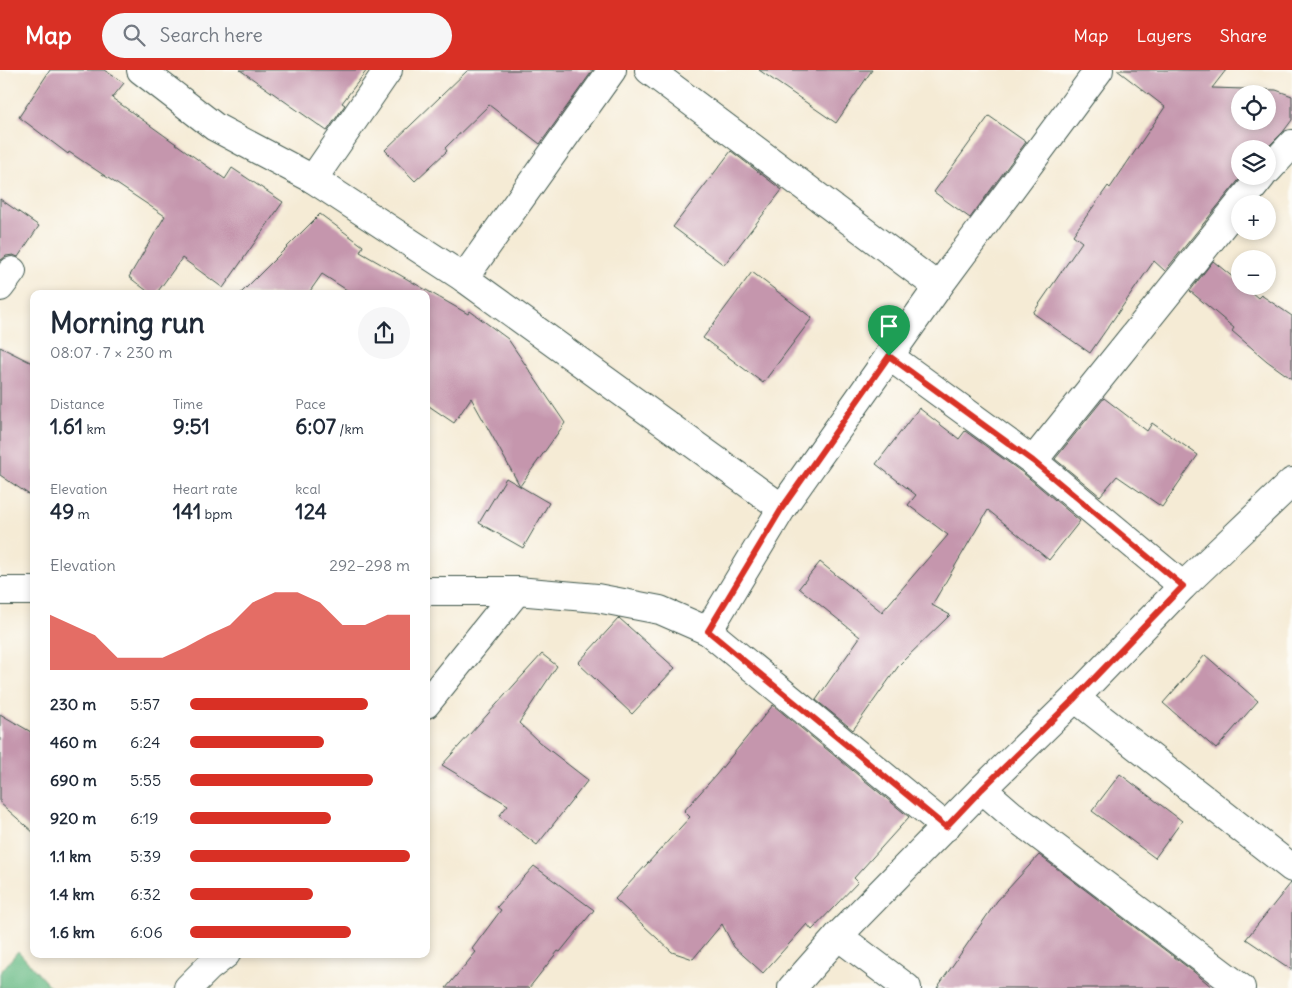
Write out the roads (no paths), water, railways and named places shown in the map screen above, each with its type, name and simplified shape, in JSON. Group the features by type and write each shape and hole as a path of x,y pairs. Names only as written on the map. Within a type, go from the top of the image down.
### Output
{"street":[{"path":"141,70 215,127 313,179 464,278 782,508"},
{"path":"313,179 388,70"},
{"path":"464,278 612,70"},
{"path":"649,70 938,287"},
{"path":"708,631 782,508 938,287 1098,70"},
{"path":"1276,161 1292,144"},
{"path":"1033,461 1255,185"},
{"path":"889,356 1033,461 1183,586"},
{"path":"792,988 838,936 982,789 1075,698 1183,586 1292,482"},
{"path":"0,591 30,591"},
{"path":"430,591 517,591 597,598 660,610 708,631 946,827"},
{"path":"430,699 517,591"},
{"path":"1075,698 1292,868"},
{"path":"982,789 1012,815 1241,988"},
{"path":"838,936 907,988"},
{"path":"188,988 221,958"}]}
